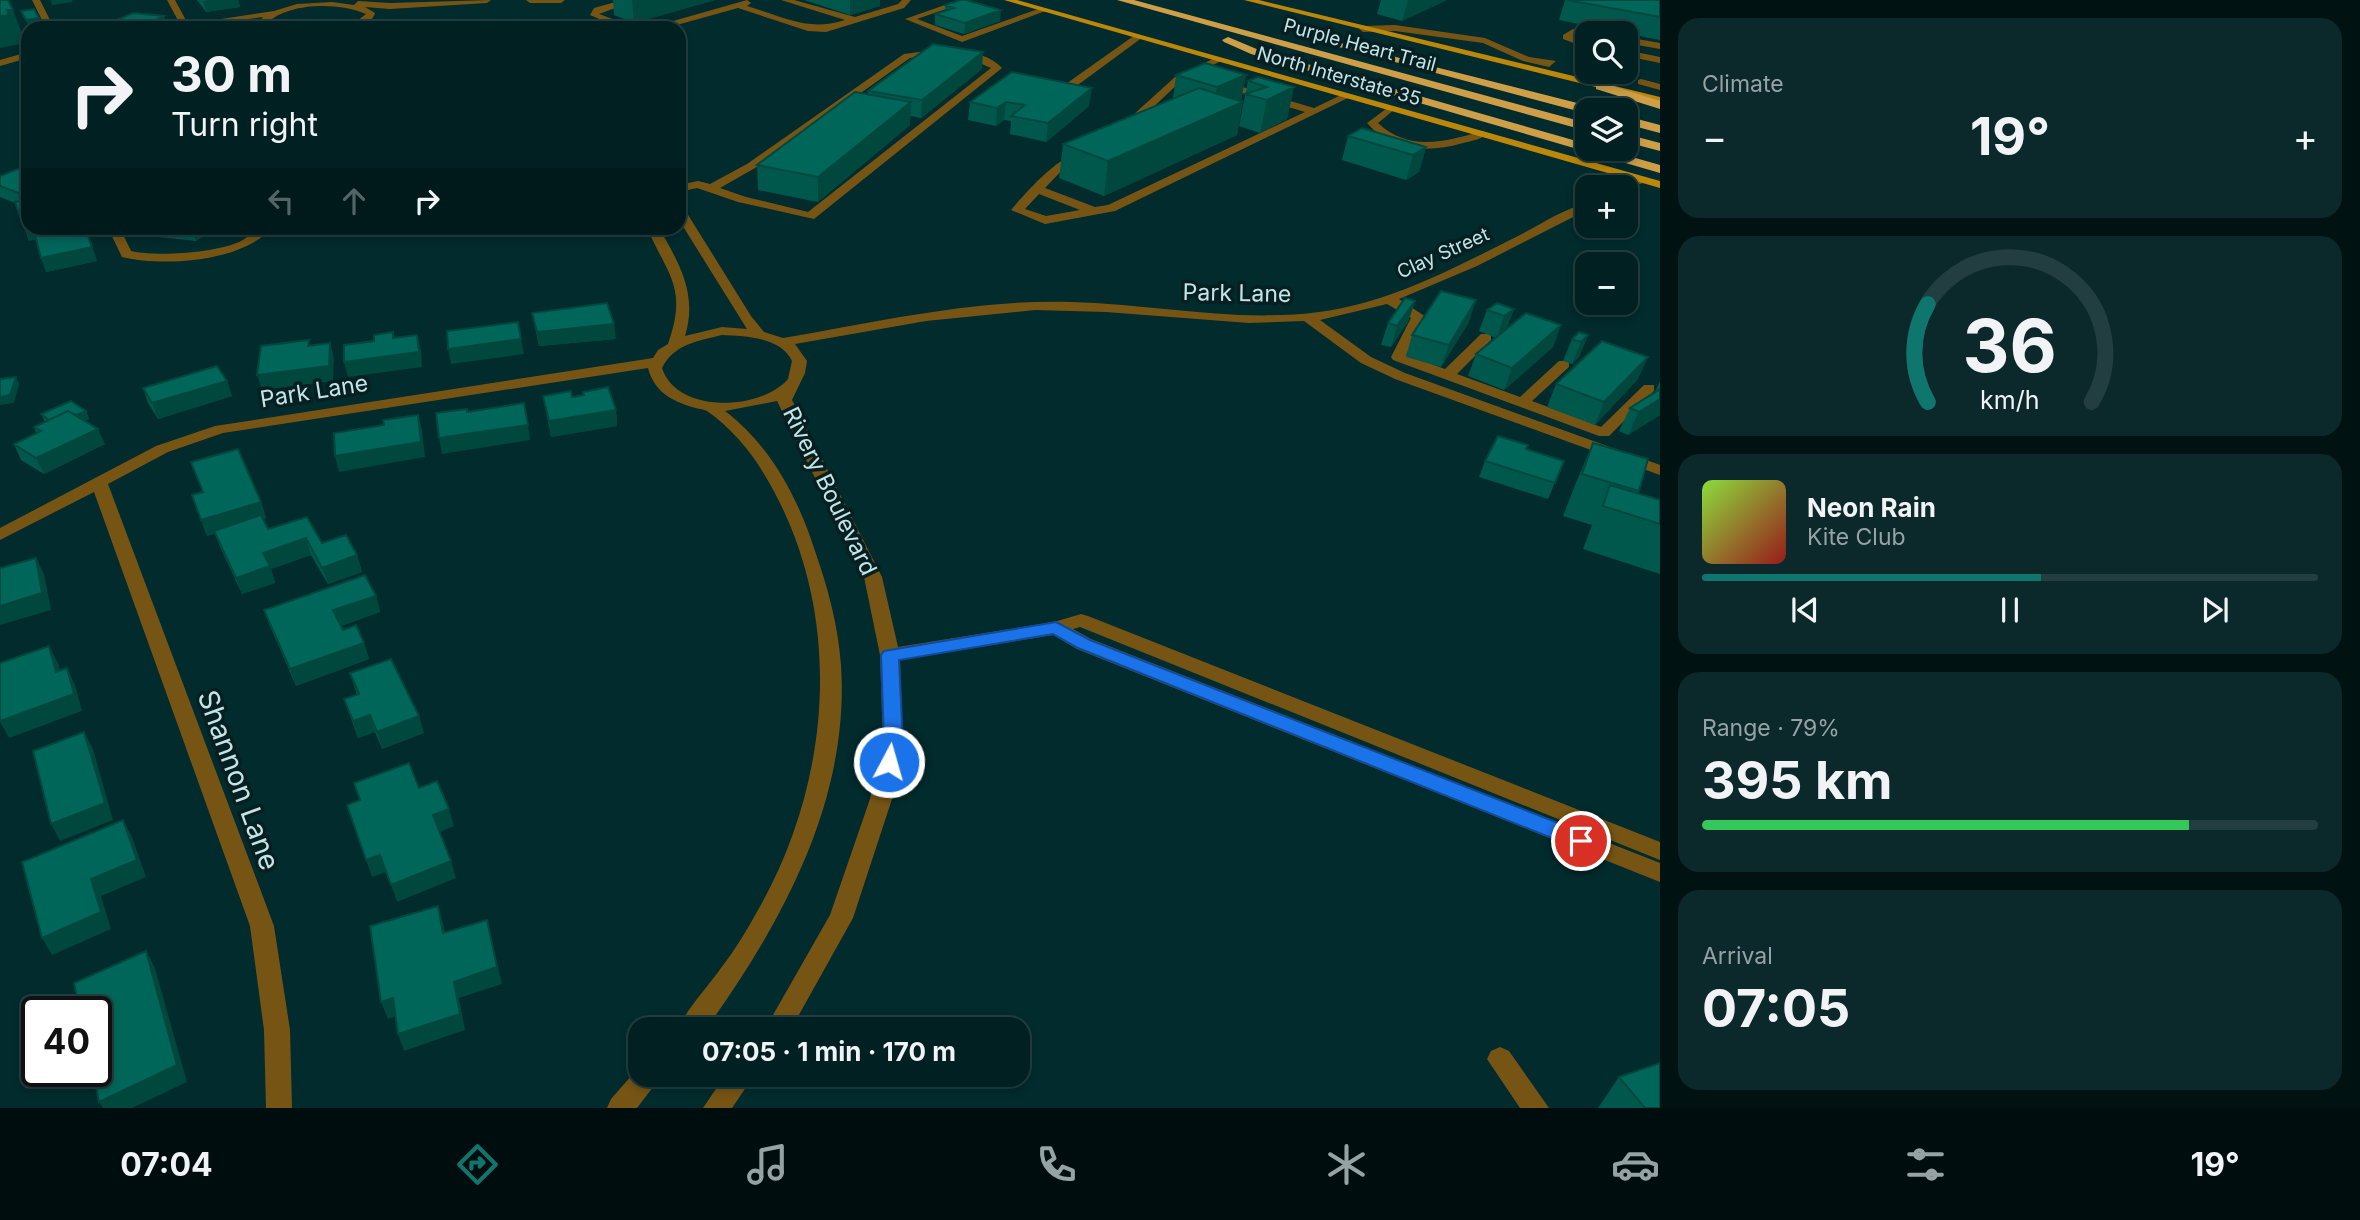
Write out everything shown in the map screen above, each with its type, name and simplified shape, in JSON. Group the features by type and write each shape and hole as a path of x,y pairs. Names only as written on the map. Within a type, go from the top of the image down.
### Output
{"highway":[{"name":"Purple Heart Trail","path":"1122,0 1575,124"},
{"path":"1159,10 1255,52 1575,144"},
{"name":"Purple Heart Trail","path":"1299,34 1575,106"},
{"path":"1600,86 1660,102"},
{"path":"1638,123 1660,129"},
{"path":"1638,141 1660,147"},
{"path":"1633,161 1660,169"}],"main road":[{"name":"North Interstate 35","path":"1008,0 1660,185"},
{"path":"1248,0 1600,86"}],"street":[{"path":"36,0 46,21"},
{"path":"171,0 182,21"},
{"path":"274,12 275,0"},
{"path":"318,0 390,6 487,0"},
{"path":"530,0 561,0"},
{"path":"610,21 594,15 597,10 633,0"},
{"path":"681,21 756,0"},
{"path":"785,0 854,20"},
{"path":"737,5 811,29 826,29 901,6 907,0"},
{"path":"968,0 909,19 962,39 1044,10"},
{"path":"224,21 305,4 337,2"},
{"path":"370,21 459,2"},
{"path":"348,3 370,13 364,21"},
{"path":"262,21 274,12"},
{"path":"1363,29 1395,28 1485,41 1526,59 1549,64 1551,61"},
{"path":"1575,32 1566,37 1575,40"},
{"path":"1067,88 1138,37"},
{"path":"1638,42 1660,46"},
{"path":"686,187 698,184 714,187 742,200 810,216 998,68 984,60 935,51 906,56 751,166 714,187"},
{"path":"1638,55 1660,60"},
{"path":"0,63 21,57"},
{"path":"1114,138 1178,79 1218,60"},
{"path":"1189,75 1201,78"},
{"path":"1213,82 1312,111"},
{"path":"1641,82 1660,87"},
{"path":"1094,150 1063,163 1017,210 1045,220 1111,208 1345,97"},
{"path":"1390,108 1372,123 1389,138 1435,148 1483,134"},
{"path":"1037,189 1094,211"},
{"name":"Clay Street","path":"1307,317 1354,309 1388,298 1575,212"},
{"path":"686,221 745,318 758,333"},
{"path":"117,235 126,254 149,259 234,248 255,235"},
{"path":"657,235 682,278 686,310 676,344"},
{"path":"1388,298 1419,317 1398,357 1604,433 1649,388"},
{"name":"Park Lane","path":"782,342 1008,308 1070,306 1185,316 1307,317 1366,360 1400,376 1660,470"},
{"path":"722,331 758,333 782,342 795,353 800,368 787,389 750,404 712,408 681,400 667,392 655,376 656,362 676,344 722,331"},
{"path":"1448,376 1486,337"},
{"name":"Park Lane","path":"0,535 162,449 230,427 656,362"},
{"path":"1522,403 1564,364"},
{"name":"Rivery Boulevard","path":"785,1017 841,918 881,799 893,743 890,655 873,577 785,400 787,389"},
{"name":"Rivery Boulevard","path":"700,1017 729,981 770,911 816,805 832,719 832,664 813,563 782,488 754,444 712,408"},
{"name":"Shannon Lane","path":"99,482 262,926 277,1030 279,1108"},
{"path":"890,655 1056,628 1081,620 1317,712 1564,823 1660,873"},
{"path":"1056,628 1084,644 1305,732 1564,823 1660,850"},
{"path":"1305,732 1317,712"},
{"path":"1500,1059 1536,1108"},
{"path":"620,1108 639,1087"},
{"path":"716,1108 732,1087"}],"building":[{"path":"0,0 8,0 13,10 7,10 9,15 0,16"},
{"path":"960,0 1001,10 965,23 935,14 954,8 945,5"},
{"path":"1567,0 1660,0 1660,17"},
{"path":"34,9 39,18 26,20 21,11"},
{"path":"133,13 164,16 154,21 114,21"},
{"path":"933,44 983,52 922,100 868,91"},
{"path":"1205,63 1246,75 1217,87 1176,75"},
{"path":"1012,72 1092,88 1048,123 1011,116 1025,105 1006,102 997,108 970,102"},
{"path":"1258,77 1294,87 1267,100 1245,94 1267,87 1248,81"},
{"path":"1199,88 1243,102 1108,161 1063,144"},
{"path":"855,92 911,102 818,177 757,165"},
{"path":"1362,128 1426,147 1413,155 1348,136"},
{"path":"21,168 21,194 0,186 0,176"},
{"path":"21,201 21,219 15,202"},
{"path":"35,235 88,235 92,247 41,258"},
{"path":"1441,291 1476,300 1449,345 1412,335"},
{"path":"1405,298 1415,301 1397,326 1388,323"},
{"path":"607,303 614,324 537,332 532,313"},
{"path":"1497,303 1514,309 1504,316 1487,310"},
{"path":"1526,313 1561,325 1512,368 1476,354"},
{"path":"518,322 521,339 448,349 447,331"},
{"path":"393,332 393,338 417,335 419,352 344,362 344,345 374,341 374,335"},
{"path":"1579,332 1588,335 1581,342 1572,339"},
{"path":"309,340 308,346 330,343 329,366 257,375 261,346"},
{"path":"1602,341 1648,357 1604,402 1556,384"},
{"path":"217,366 227,381 152,403 143,388"},
{"path":"16,377 10,395 0,397 0,379"},
{"path":"608,387 616,410 549,421 543,396 571,391 572,397"},
{"path":"1660,389 1660,399 1639,412 1630,408"},
{"path":"71,401 86,411 76,415 68,411 49,420 41,414"},
{"path":"524,403 528,425 439,438 436,413 467,409 467,412"},
{"path":"68,411 98,429 36,458 14,444 41,431 34,427"},
{"path":"418,415 421,442 335,456 334,433 384,425 383,420"},
{"path":"1498,436 1528,445 1526,449 1564,461 1555,483 1485,461"},
{"path":"1593,443 1648,459 1639,491 1582,474"},
{"path":"238,449 261,502 201,520 192,495 203,492 191,462"},
{"path":"1610,485 1660,500 1660,524 1603,506"},
{"path":"261,515 268,529 307,517 322,543 346,535 357,555 322,568 306,538 263,553 270,566 236,578 214,531"},
{"path":"36,558 42,593 0,606 0,568"},
{"path":"365,575 376,596 333,610 343,630 356,625 364,643 290,669 264,610"},
{"path":"49,646 56,672 67,668 74,694 0,721 0,663"},
{"path":"391,659 419,716 377,732 370,715 353,721 344,699 359,694 350,673"},
{"path":"84,732 105,803 51,824 33,751"},
{"path":"409,763 419,788 437,781 449,809 433,815 451,861 391,885 380,855 366,860 347,805 360,800 354,783"},
{"path":"123,820 137,860 91,879 101,912 42,938 22,862"},
{"path":"438,906 443,933 487,920 497,967 454,982 460,1014 398,1034 393,998 381,1002 370,926"},
{"path":"146,951 177,1065 99,1102 96,1087 112,1087 112,996 77,996 74,983"},
{"path":"1660,1063 1660,1108 1645,1108 1619,1077"}],"route":[{"path":"889,762 893,743 890,655 1056,628 1084,644 1581,841"}]}
